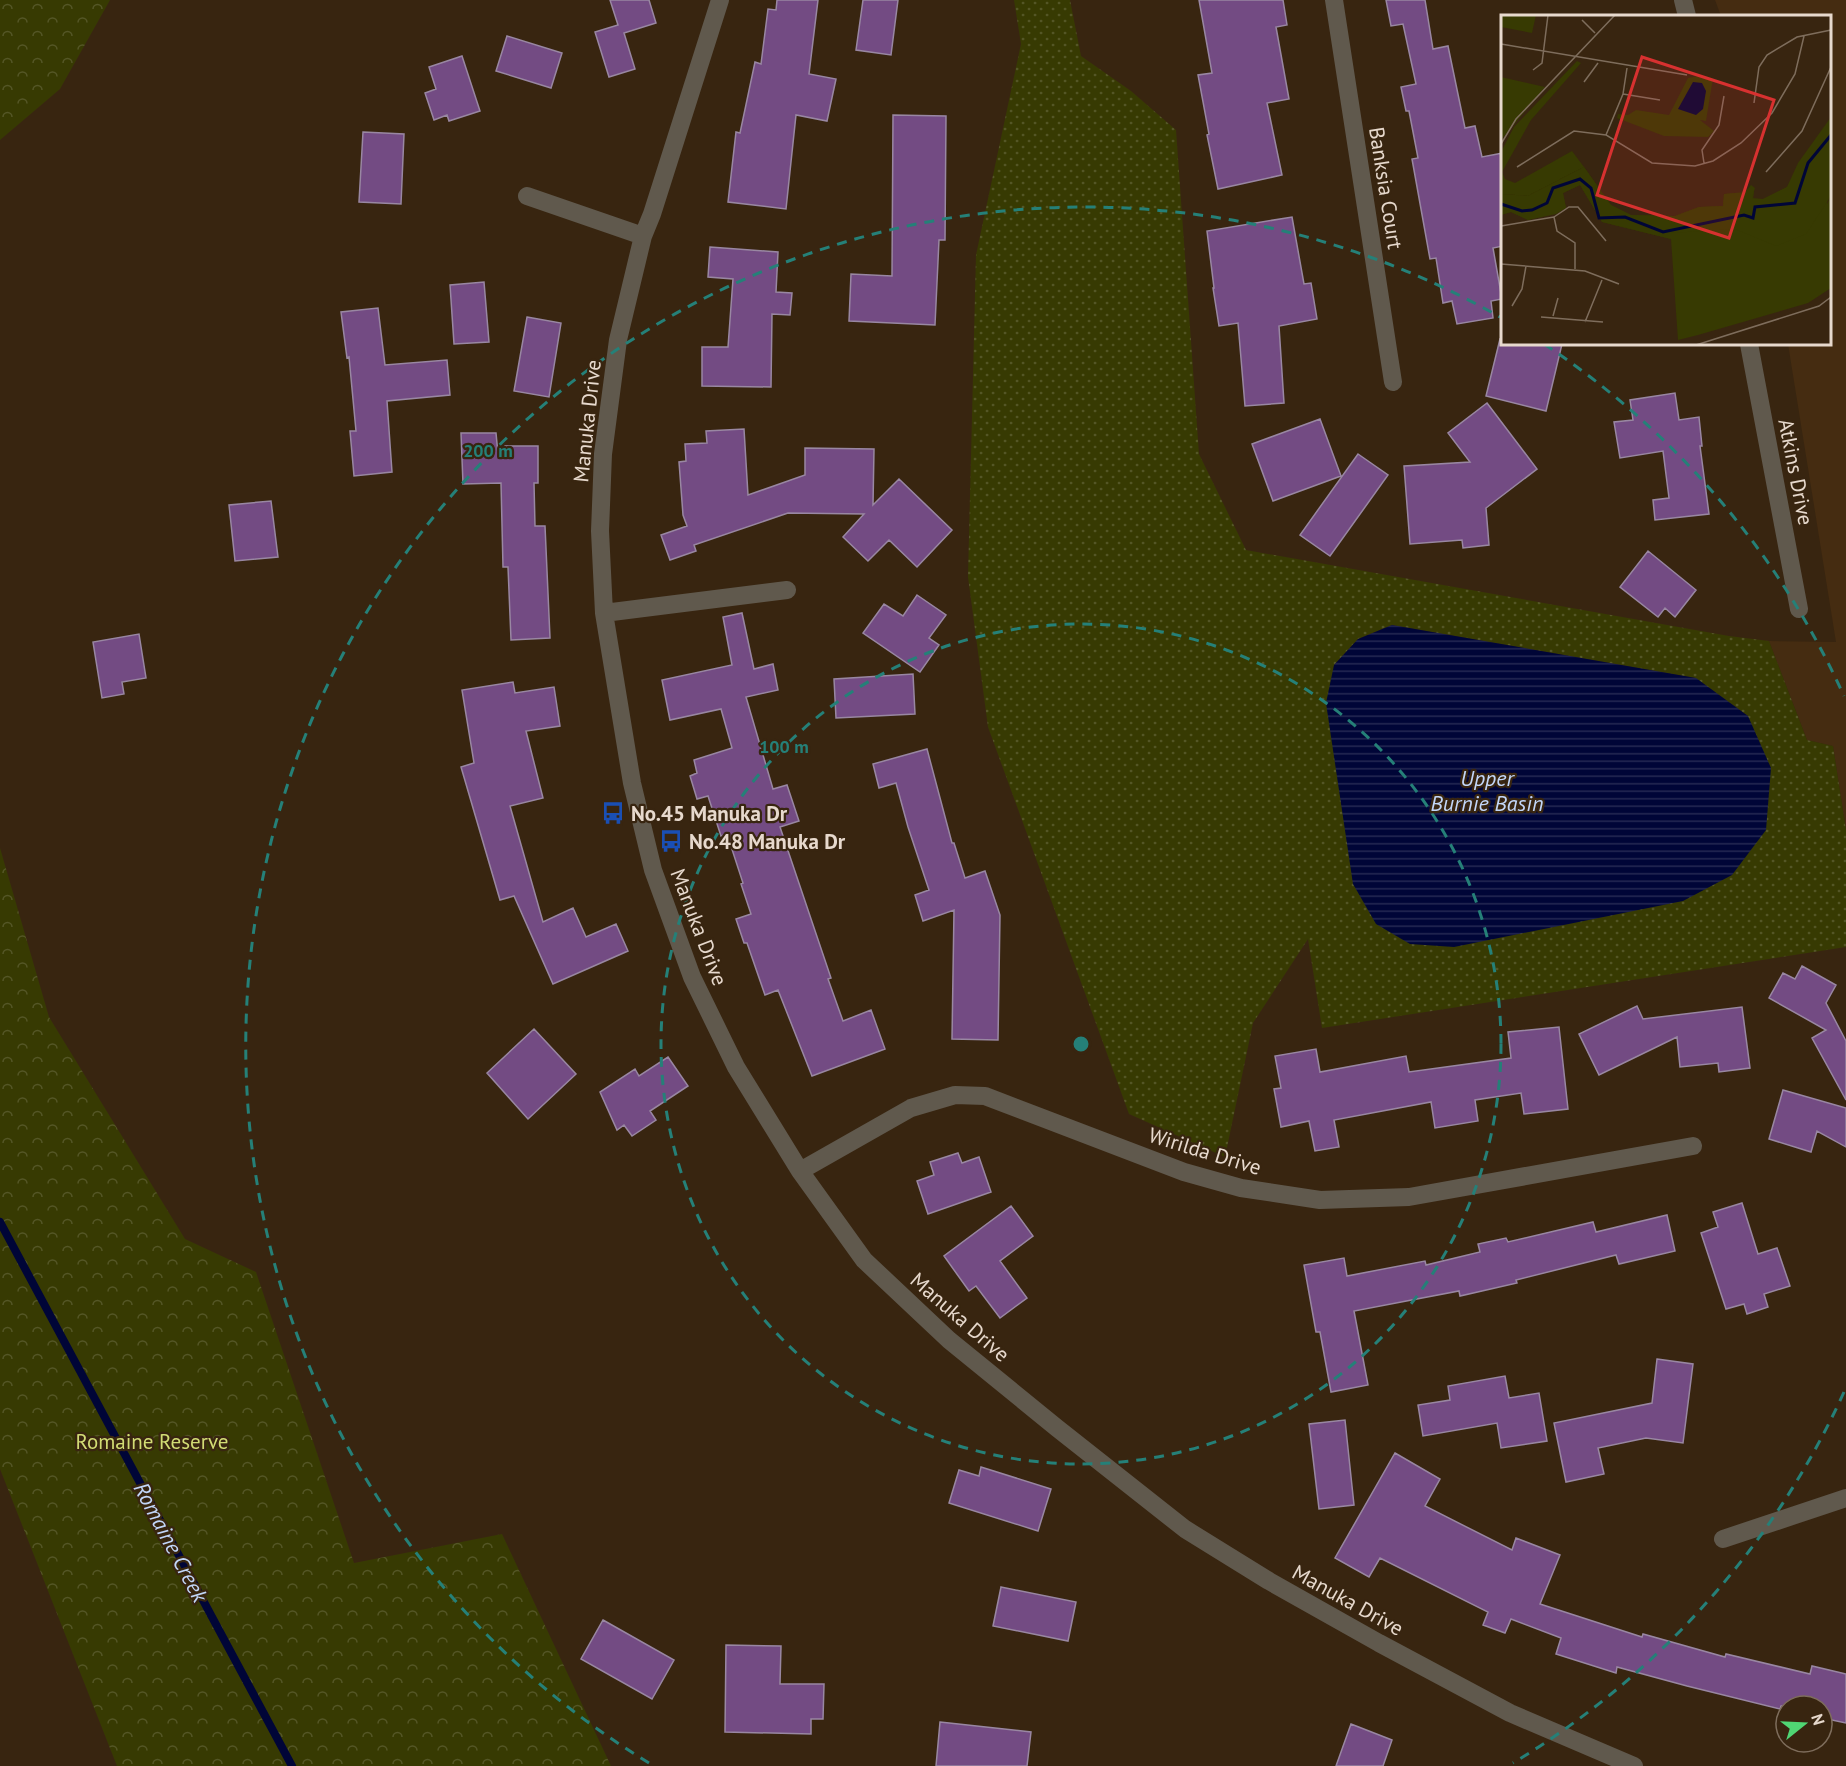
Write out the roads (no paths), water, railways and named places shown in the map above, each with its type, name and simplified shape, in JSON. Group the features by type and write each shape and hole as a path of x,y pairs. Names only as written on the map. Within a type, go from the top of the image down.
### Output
{"street":[{"name":"Manuka Drive","path":"720,0 643,236 618,340 603,454 600,531 604,613 632,783 657,881 692,977 736,1067 800,1171 864,1260 949,1340 1185,1529 1349,1627 1510,1713 1634,1766"},
{"name":"Banksia Court","path":"1334,0 1393,382"},
{"path":"1683,0 1687,15"},
{"path":"528,196 643,236"},
{"name":"Atkins Drive","path":"1749,345 1799,609"},
{"path":"604,613 787,591"},
{"name":"Wirilda Drive","path":"800,1171 911,1108 955,1095 985,1096 1184,1172 1240,1188 1320,1200 1409,1197 1693,1146"},
{"path":"1723,1539 1846,1497"}],"water":[{"name":"Upper Burnie Basin","path":"1392,625 1696,678 1748,716 1771,768 1766,830 1732,875 1683,901 1454,947 1410,944 1376,924 1353,884 1326,703 1334,665 1358,639"}],"waterway":[{"name":"Romaine Creek","path":"0,1222 292,1766"}],"place":[{"name":"No.45 Manuka Dr","path":"613,813"},
{"name":"No.48 Manuka Dr","path":"671,841"}],"park label":[{"name":"Romaine Reserve","path":"152,1441"}]}
